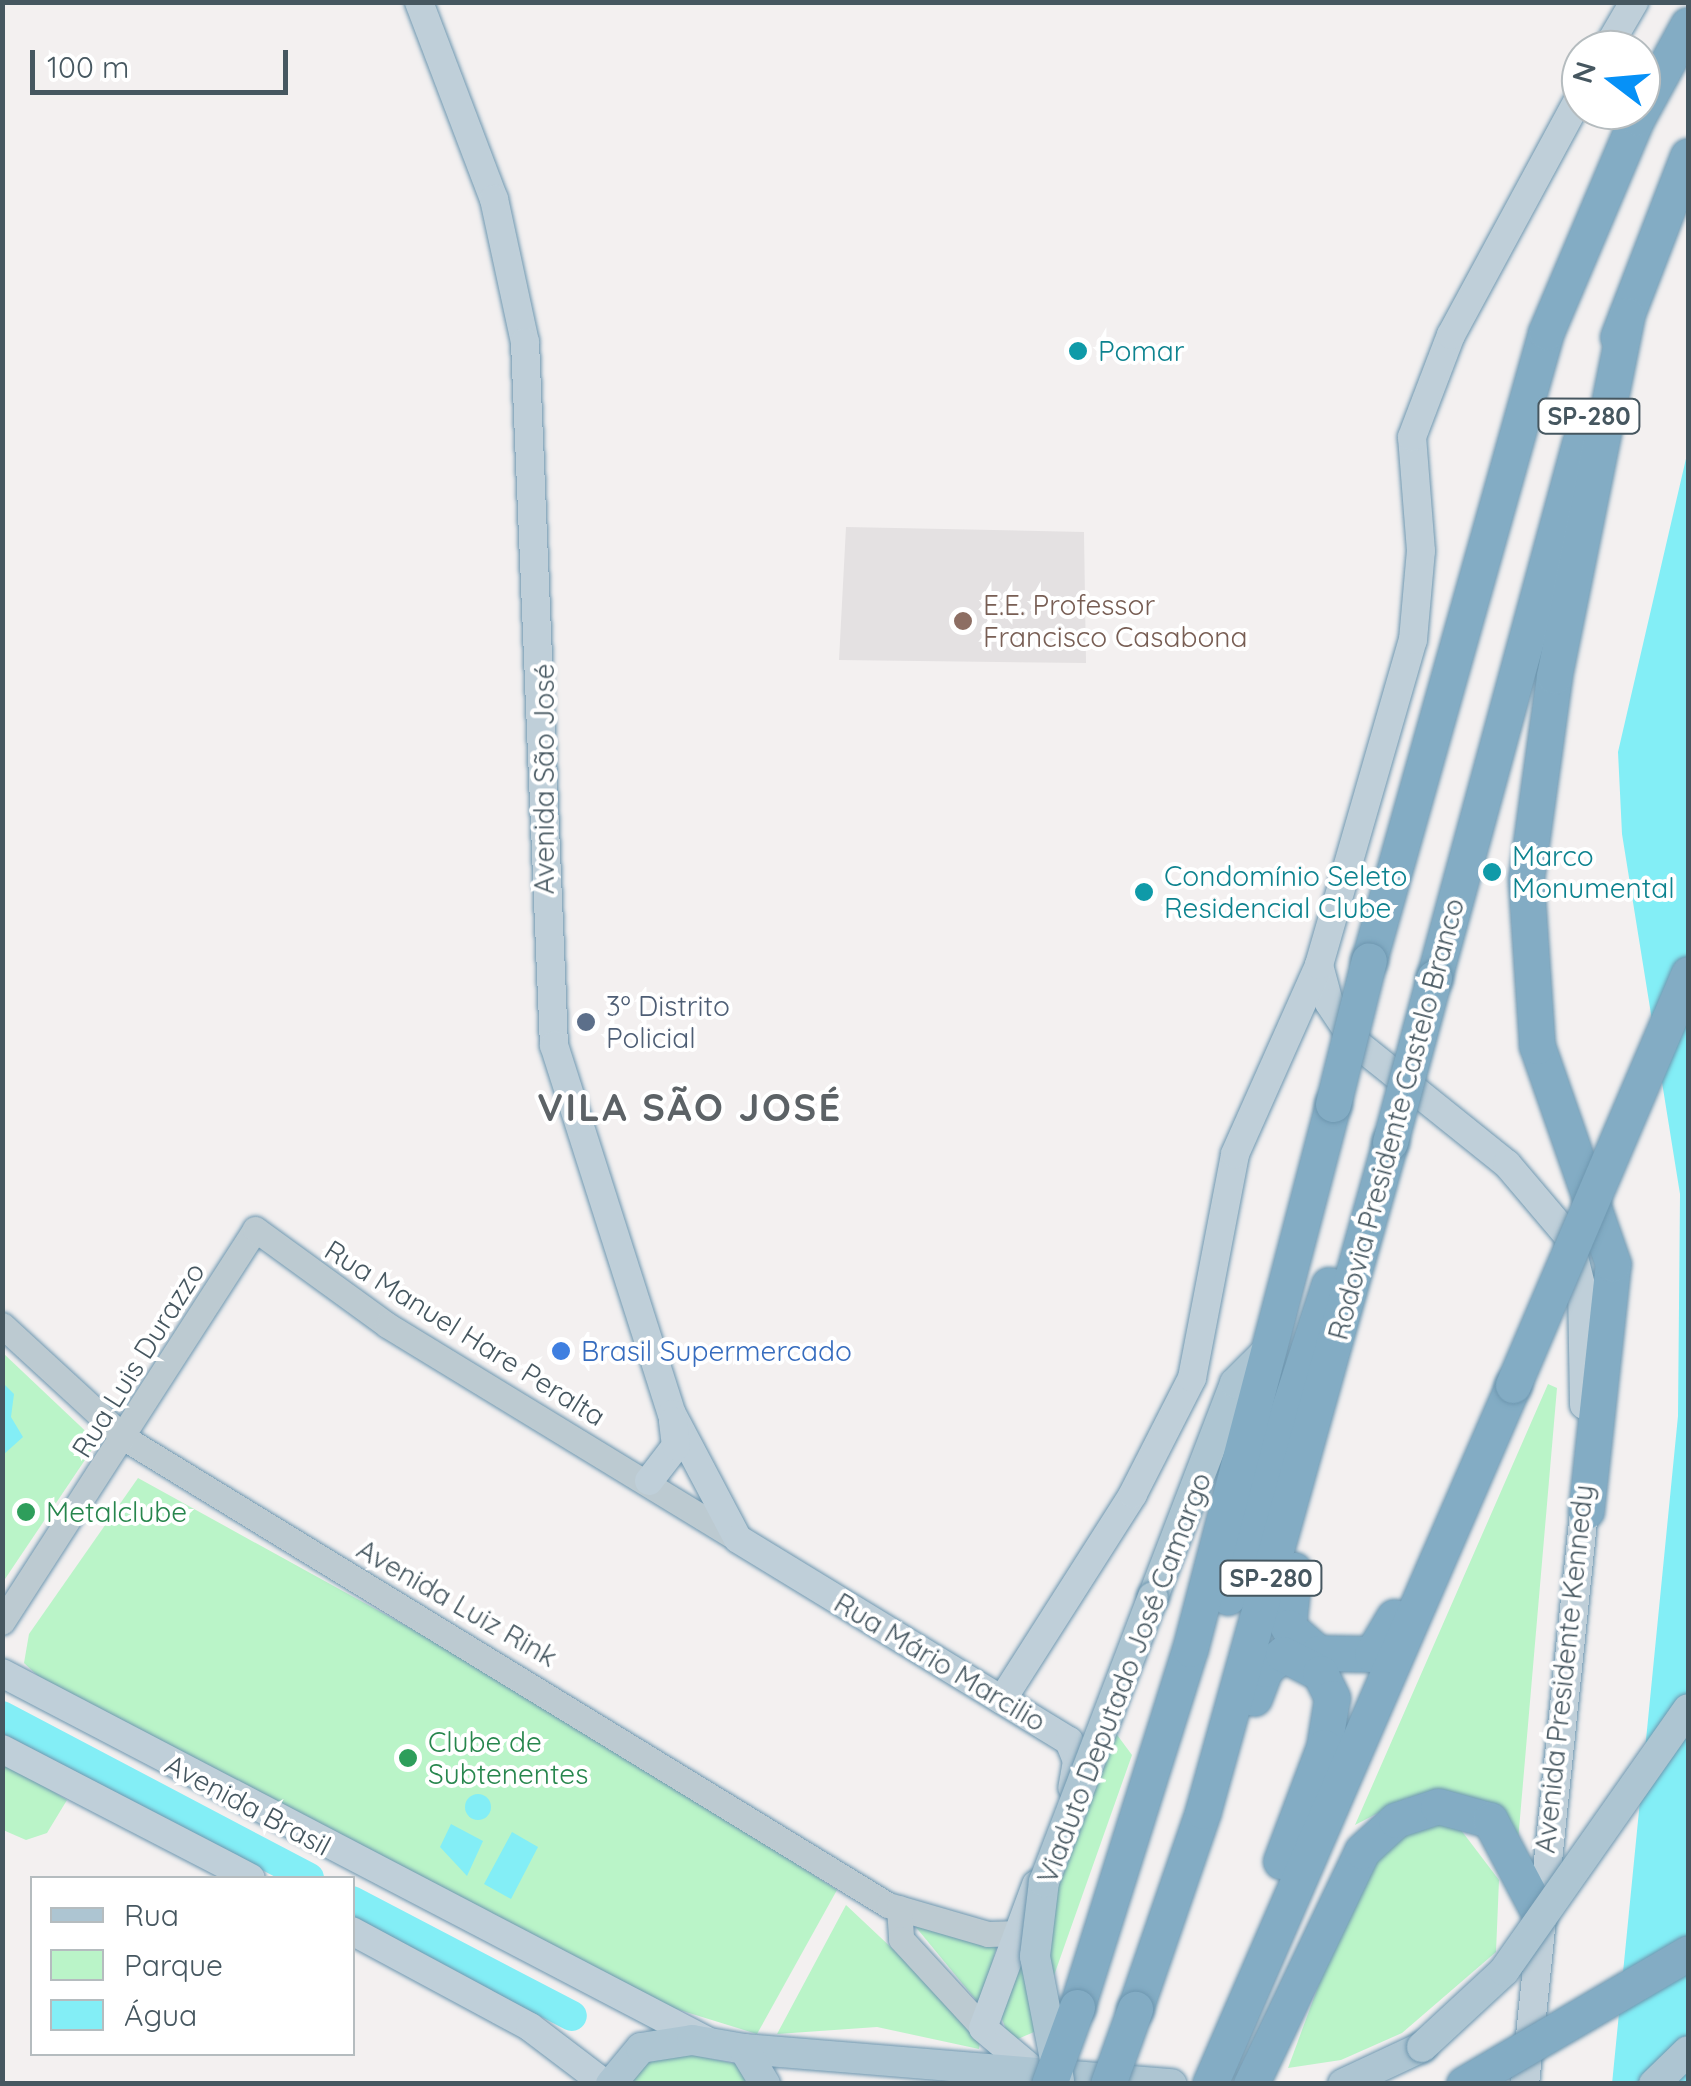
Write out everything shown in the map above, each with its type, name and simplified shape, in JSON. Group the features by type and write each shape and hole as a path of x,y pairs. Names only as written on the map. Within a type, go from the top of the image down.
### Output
{"highway":[{"path":"1041,2077 1077,2007 1136,1828 1270,1348 1369,960 1546,332 1637,118 1688,25"},
{"name":"Rodovia Presidente Castelo Branco","path":"1108,2084 1203,1811 1301,1473 1548,540 1688,156"},
{"path":"1586,1511 1614,1264 1536,1046 1526,879 1557,658 1627,315"},
{"path":"1210,2084 1688,974"},
{"path":"1136,1828 1159,1802 1340,1251 1376,1197"},
{"path":"1301,1473 1311,1504 1284,1606 1288,1627 1310,1648 1337,1658 1380,1648 1411,1578 1442,1552"},
{"path":"1203,1811 1227,1785 1270,1661 1304,1660 1328,1684 1331,1713 1244,1960 1244,2005"},
{"path":"1250,2084 1362,1851 1414,1812 1452,1808 1490,1820 1538,1911"},
{"path":"1464,2084 1688,1953"}],"main road":[{"name":"Avenida São José","path":"418,2 494,199 525,342 554,1045 672,1414 738,1538"},
{"path":"1618,30 1634,2"},
{"path":"1002,1700 1181,1405 1207,1323 1234,1154 1319,964 1418,610 1412,436 1451,334 1562,130"},
{"name":"Avenida Presidente Kennedy","path":"1319,964 1329,1003 1355,1042 1507,1164 1569,1237 1582,1289 1586,1511 1538,1911 1526,2084"},
{"name":"Viaduto Deputado José Camargo","path":"1061,2084 1035,1956 1044,1882 1236,1383 1270,1348"},
{"path":"649,1481 676,1446 672,1414"},
{"name":"Rua Mário Marcilio","path":"738,1538 1069,1741 1077,1760 983,2028"},
{"name":"Avenida Brasil","path":"2,1673 711,2042 744,2050 1041,2077 1172,2084"},
{"path":"1343,2084 1422,2046 1504,1971 1688,1710"},
{"path":"2,1750 247,1876"},
{"name":"Avenida Brasil","path":"355,1933 530,2027 608,2084 641,2048 711,2042"},
{"path":"983,2028 1041,2077"},
{"path":"744,2050 765,2084"},
{"path":"1654,2084 1688,2050"}],"street":[{"name":"Rua Luis Durazzo","path":"2,1622 126,1440 256,1228"},
{"name":"Rua Manuel Hare Peralta","path":"256,1228 417,1344 649,1481"},
{"name":"Avenida Luiz Rink","path":"2,1325 126,1440 899,1908 988,1934 1019,1933"},
{"name":"Rua Mário Marcilio","path":"649,1481 738,1538"},
{"path":"899,1908 901,1939 983,2028"}],"shaded area":[{"name":"E.E. Professor Francisco Casabona","path":"846,527 1084,532 1086,663 839,660"}],"green space":[{"name":"Metalclube","path":"3,1353 97,1442 3,1582"},
{"path":"1548,1384 1557,1388 1518,1841 1457,1799 1407,1798 1355,1825"},
{"name":"Clube de Subtenentes","path":"138,1478 551,1706 837,1890 757,2034 631,1995 54,1691 24,1663 29,1634"},
{"path":"1112,1728 1132,1755 1034,2032 1011,2042 1000,2014"},
{"path":"2,1760 67,1800 47,1833 26,1840 3,1830"},
{"path":"1431,1819 1461,1830 1499,1880 1496,1952 1402,2033 1341,2060 1288,2068 1360,1873 1378,1847"},
{"path":"846,1905 981,2032 979,2049 877,2027 777,2034"},
{"path":"910,1920 999,1939 980,2005"},
{"path":"677,2052 742,2065 752,2084 616,2084 628,2064"}],"water":[{"path":"1688,450 1688,2083 1612,2084 1678,1416 1680,1194 1622,834 1618,752"},
{"path":"3,1383 14,1394 11,1417 23,1437 3,1455"},
{"path":"478,1794 487,1798 491,1807 487,1816 478,1820 469,1816 465,1807 469,1798"},
{"path":"451,1824 483,1841 467,1876 440,1847"},
{"path":"512,1832 538,1847 511,1899 484,1884"}],"waterway":[{"path":"2,1716 305,1876"},
{"path":"355,1903 572,2016"}],"place":[{"name":"Pomar","path":"1078,351"},
{"name":"E.E. Professor Francisco Casabona","path":"963,621"},
{"name":"Marco Monumental","path":"1492,872"},
{"name":"Condomínio Seleto Residencial Clube","path":"1144,892"},
{"name":"3º Distrito Policial","path":"586,1022"},
{"name":"Brasil Supermercado","path":"561,1351"},
{"name":"Metalclube","path":"26,1512"},
{"name":"Clube de Subtenentes","path":"408,1758"}],"district":[{"name":"VILA SÃO JOSÉ","path":"690,1108"}]}
